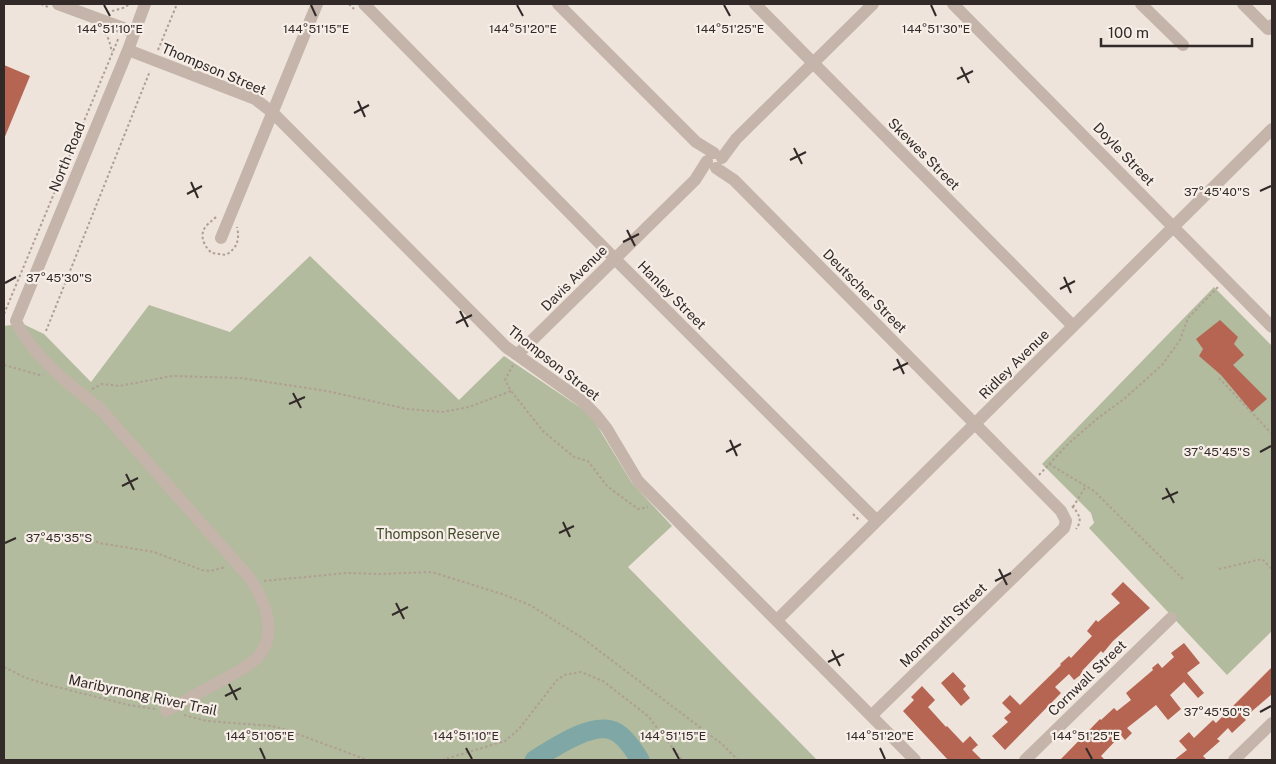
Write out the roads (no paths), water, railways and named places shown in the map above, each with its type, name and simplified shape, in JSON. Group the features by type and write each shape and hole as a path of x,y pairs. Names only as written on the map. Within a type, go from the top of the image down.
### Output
{"street":[{"path":"58,4 128,30"},
{"name":"North Road","path":"145,4 128,30 128,50 16,321 46,362 59,376 103,412 253,582 261,597 268,617 268,634 257,658 233,674 166,711"},
{"path":"221,238 317,4"},
{"name":"Hanley Street","path":"364,4 876,520"},
{"name":"Deutscher Street","path":"558,4 976,423"},
{"name":"Skewes Street","path":"755,4 1073,326"},
{"name":"Davis Avenue","path":"517,356 873,4"},
{"name":"Doyle Street","path":"953,4 1224,279 1271,323"},
{"path":"1142,4 1183,45"},
{"path":"1243,4 1268,29 1272,25"},
{"name":"Thompson Street","path":"128,50 254,99 272,112 506,347 582,401 596,415 607,429 638,481 915,760"},
{"name":"Ridley Avenue","path":"777,620 1272,130"},
{"name":"Monmouth Street","path":"872,716 1064,528 1066,521 1061,510 976,423"},
{"name":"Cornwall Street","path":"1025,760 1171,618"},
{"path":"1234,760 1271,726"}],"waterway":[{"path":"534,760 572,738 584,733 605,729 614,731 622,736 640,760"}],"park label":[{"name":"Thompson Reserve","path":"438,534"}]}
